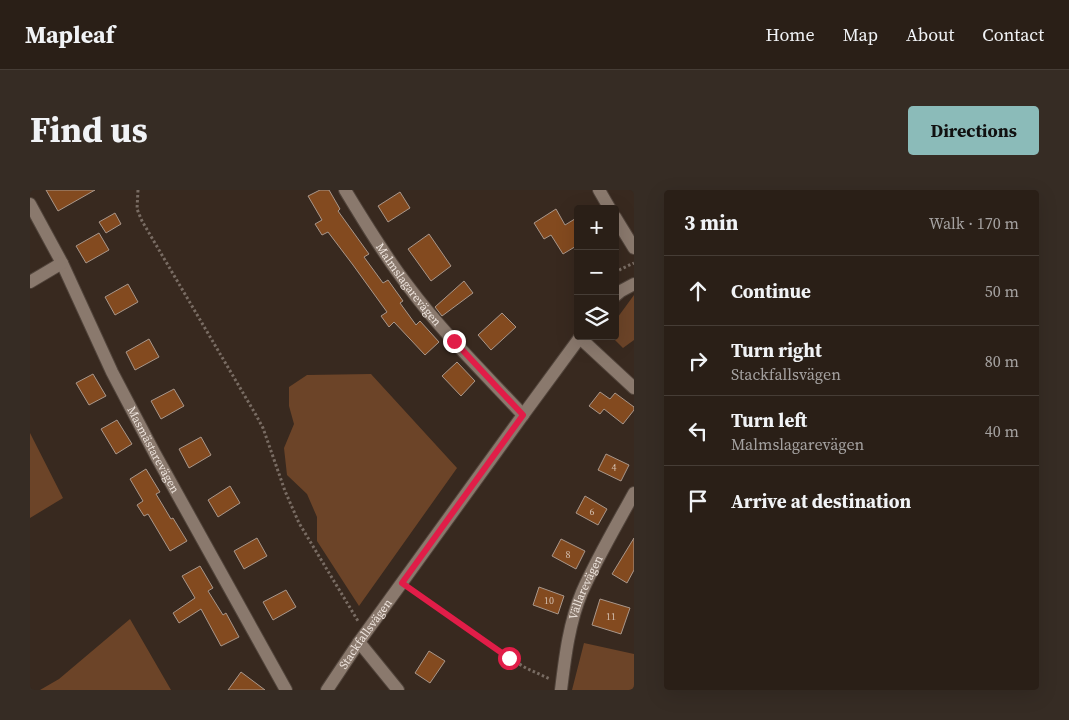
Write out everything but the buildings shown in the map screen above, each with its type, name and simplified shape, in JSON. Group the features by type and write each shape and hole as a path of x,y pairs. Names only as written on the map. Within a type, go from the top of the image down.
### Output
{"street":[{"name":"Malmslagarevägen","path":"345,190 386,256 408,287 454,341 523,415"},
{"path":"599,190 608,205"},
{"name":"Masmästarevägen","path":"30,204 62,263 112,372 286,690"},
{"path":"619,224 634,248"},
{"path":"30,282 62,263"},
{"path":"616,295 634,284"},
{"name":"Stackfallsvägen","path":"327,690 359,642 578,340"},
{"path":"583,340 634,388"},
{"name":"Vällarevägen","path":"562,687 572,622 582,593 634,493"},
{"path":"359,642 398,690"}],"path":[{"path":"138,190 137,208 142,221 256,415 263,428 298,523 361,626"},
{"path":"619,270 634,263"},
{"path":"402,583 509,658 562,687"}],"shaded area":[{"path":"634,295 634,340 623,348 615,340 619,340 619,316"},
{"path":"371,374 457,468 359,606 317,541 317,517 307,494 287,475 284,448 294,424 289,406 289,387 307,375"},
{"path":"30,433 63,498 30,518"},
{"path":"130,619 171,690 40,690 59,679"},
{"path":"584,643 634,654 634,690 572,690"}],"route":[{"path":"454,341 523,415 402,583 509,658"}]}
